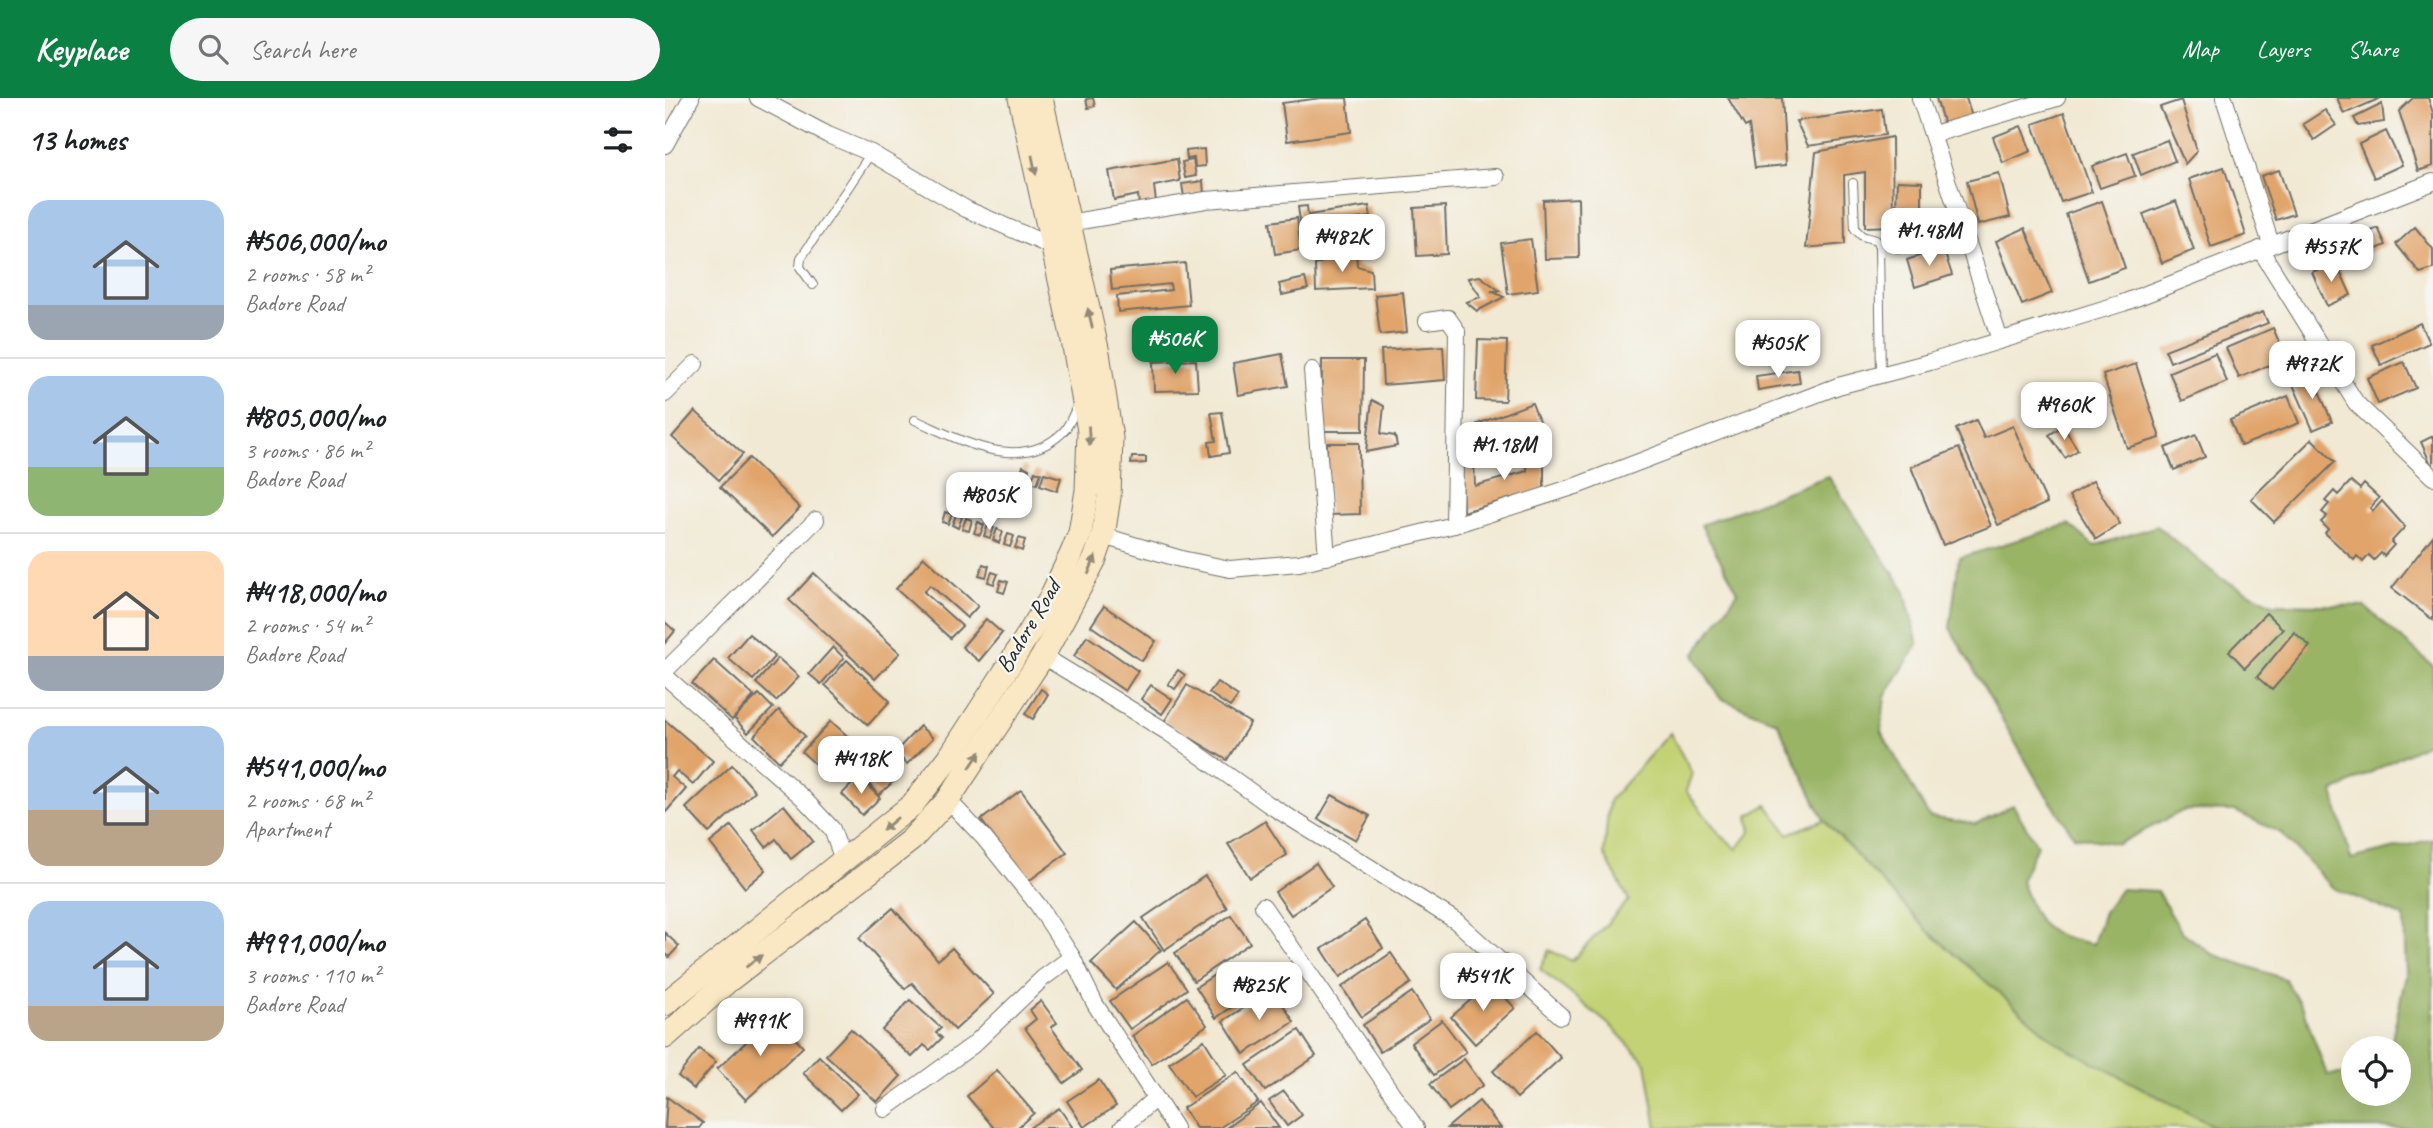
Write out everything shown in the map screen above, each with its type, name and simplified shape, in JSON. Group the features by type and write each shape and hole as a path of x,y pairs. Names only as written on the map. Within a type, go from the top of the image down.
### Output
{"main road":[{"name":"Badore Road","path":"665,1004 844,863 912,805 950,758 1064,573 1080,534 1087,490 1089,431 1020,98"},
{"name":"Badore Road","path":"665,1037 728,981 911,840 948,800 1042,656 1087,578 1103,536 1111,474 1111,438 1098,353 1041,98"}],"street":[{"path":"665,145 691,98"},
{"path":"758,98 828,135 871,153 966,209 1053,247"},
{"path":"1920,98 2000,340"},
{"path":"1934,134 2057,98"},
{"path":"2224,98 2265,247 2355,402 2433,477"},
{"path":"1068,223 1206,200 1496,177"},
{"path":"1103,536 1230,569 1299,563 1454,525 1576,486 1838,386 2123,303 2433,182"},
{"path":"1427,321 1448,318 1454,322 1457,331 1454,525"},
{"path":"665,394 695,364"},
{"path":"1312,370 1327,556"},
{"path":"816,520 665,674 803,798 832,829 844,863"},
{"path":"1042,656 1169,733 1268,804 1456,921 1561,1016"},
{"path":"948,800 984,838 1038,905 1072,957 1095,1004 1175,1128"},
{"path":"1262,906 1416,1128"},
{"path":"885,1109 973,1045 1043,978 1072,957"},
{"path":"1122,1128 1154,1099"}],"lane":[{"path":"813,285 803,273 801,258 871,153"},
{"path":"1853,183 1855,229 1861,236 1876,240 1879,246 1881,375"},
{"path":"915,420 986,451 1018,452 1041,445 1063,431 1083,394"}],"green space":[{"path":"1828,476 1904,589 1918,644 1885,696 1881,731 1929,817 1976,824 2013,805 2037,845 2021,881 2038,919 2063,937 2093,944 2104,912 2121,889 2157,891 2181,931 2212,954 2285,979 2303,1009 2327,1075 2341,1074 2341,1106 2411,1106 2411,1036 2393,1036 2406,975 2404,917 2333,888 2281,833 2235,811 2184,810 2118,844 2074,836 2039,784 1950,628 1959,558 2069,524 2094,546 2157,526 2220,578 2273,604 2364,606 2433,666 2433,740 2333,792 2351,859 2433,839 2433,1128 2217,1128 2057,1043 1928,931 1824,820 1777,722 1720,698 1694,655 1738,592 1701,525"},
{"path":"1670,733 1692,773 1686,791 1719,833 1737,849 1751,831 1748,816 1767,805 1788,834 1824,820 1928,931 2057,1043 2217,1128 1657,1128 1646,1063 1612,1027 1540,969 1549,950 1572,961 1629,900 1604,854 1609,801"}],"building":[{"path":"1093,98 1095,106 1088,108 1086,99"},
{"path":"1347,98 1351,132 1287,141 1282,103"},
{"path":"1728,98 1782,98 1786,165 1755,168 1749,125 1745,127"},
{"path":"1936,98 1966,98 1972,117 1944,125"},
{"path":"2337,98 2381,98 2344,114"},
{"path":"2413,98 2428,98 2433,113 2433,166 2418,171 2399,111"},
{"path":"2181,100 2197,151 2185,164 2160,107"},
{"path":"2382,104 2384,122 2358,126 2354,118"},
{"path":"1882,109 1885,135 1808,146 1796,121"},
{"path":"2325,110 2336,125 2314,140 2303,124"},
{"path":"2064,113 2092,192 2061,202 2033,124"},
{"path":"2021,126 2031,151 2003,163 1993,137"},
{"path":"2386,131 2402,165 2374,178 2359,144"},
{"path":"1892,137 1893,226 1865,227 1865,172 1844,175 1845,244 1806,248 1816,152"},
{"path":"2167,140 2175,161 2141,175 2133,153"},
{"path":"1204,149 1205,166 1195,167 1194,158 1187,159 1186,151"},
{"path":"2127,153 2135,176 2100,188 2092,166"},
{"path":"1177,159 1180,181 1154,186 1156,202 1139,205 1138,195 1114,200 1109,171"},
{"path":"1193,160 1196,176 1185,178 1182,162"},
{"path":"2224,167 2246,235 2211,247 2189,179"},
{"path":"2279,170 2294,214 2276,220 2261,176"},
{"path":"1999,173 2010,217 1978,225 1967,181"},
{"path":"1203,181 1204,194 1184,197 1182,184"},
{"path":"1897,181 1922,182 1922,207 1896,207"},
{"path":"1578,198 1579,258 1545,259 1543,200"},
{"path":"2102,201 2125,268 2089,281 2066,214"},
{"path":"2176,201 2194,250 2162,263 2143,214"},
{"path":"1307,206 1308,215 1369,206 1371,217 1315,225 1318,246 1304,248 1298,207"},
{"path":"1445,206 1447,254 1417,256 1414,208"},
{"path":"1297,218 1301,250 1275,254 1270,222"},
{"path":"1907,223 1911,250 1897,252 1893,226"},
{"path":"2415,227 2433,249 2433,269 2420,273 2396,244"},
{"path":"2025,228 2052,293 2022,305 1996,241"},
{"path":"2378,228 2386,245 2352,260 2344,243"},
{"path":"1531,239 1538,290 1508,294 1501,243"},
{"path":"1943,248 1952,275 1915,287 1907,260"},
{"path":"1356,249 1357,266 1371,270 1372,288 1316,291 1315,265"},
{"path":"2336,262 2351,295 2327,306 2312,272"},
{"path":"1185,263 1189,305 1118,312 1117,296 1171,290 1170,284 1112,290 1110,270"},
{"path":"1480,276 1500,291 1491,291 1504,297 1477,311 1466,302 1481,297 1468,278"},
{"path":"1305,278 1308,289 1282,295 1279,284"},
{"path":"1403,292 1407,332 1380,335 1375,295"},
{"path":"2263,312 2268,323 2170,362 2165,350"},
{"path":"2420,323 2429,343 2381,365 2372,345"},
{"path":"1796,327 1791,348 1766,349 1765,328"},
{"path":"2273,328 2286,358 2239,378 2226,348"},
{"path":"1478,340 1507,341 1505,401 1476,400"},
{"path":"1443,346 1445,380 1383,385 1381,350"},
{"path":"2215,353 2227,382 2182,401 2169,372"},
{"path":"1282,354 1288,386 1238,395 1233,363"},
{"path":"1196,360 1198,390 1154,391 1153,362"},
{"path":"1322,360 1364,360 1363,431 1321,431"},
{"path":"2404,362 2416,388 2378,404 2367,378"},
{"path":"2136,364 2160,438 2127,448 2103,375"},
{"path":"1798,370 1800,383 1758,390 1756,376"},
{"path":"2311,372 2332,422 2313,430 2291,380"},
{"path":"2288,396 2299,423 2241,446 2230,420"},
{"path":"1372,400 1384,406 1381,434 1395,436 1397,446 1366,452"},
{"path":"1532,403 1544,434 1489,455 1477,424"},
{"path":"695,411 743,454 719,480 672,437"},
{"path":"1222,412 1229,453 1211,456 1209,442 1216,441 1211,413"},
{"path":"1976,420 1984,438 2013,426 2047,503 1998,525 1956,429"},
{"path":"2063,426 2078,450 2065,458 2049,435"},
{"path":"2196,435 2205,457 2174,470 2165,448"},
{"path":"2433,436 2433,469 2421,442"},
{"path":"2312,439 2335,462 2274,522 2251,499"},
{"path":"1327,443 1359,443 1360,514 1328,515"},
{"path":"1527,445 1544,445 1544,489 1463,512 1462,464 1474,463 1475,486 1527,471"},
{"path":"1959,448 1991,526 1943,545 1911,467"},
{"path":"1132,457 1146,457 1146,463 1131,464"},
{"path":"749,458 800,508 772,537 720,487"},
{"path":"1023,466 1029,469 1025,479 1019,477"},
{"path":"1035,471 1041,473 1037,484 1031,482"},
{"path":"1044,473 1061,478 1057,491 1040,485"},
{"path":"2093,481 2120,524 2096,539 2069,496"},
{"path":"2351,481 2360,489 2364,484 2379,498 2370,508 2373,511 2382,501 2405,527 2391,542 2394,545 2384,556 2381,553 2374,560 2369,555 2363,562 2357,556 2354,560 2325,533 2328,529 2321,522 2327,516 2322,512 2329,504 2325,501 2334,491 2338,495"},
{"path":"945,512 952,514 948,524 942,522"},
{"path":"956,515 962,517 958,528 952,525"},
{"path":"966,518 972,520 969,531 962,529"},
{"path":"978,522 984,525 980,535 974,533"},
{"path":"988,525 994,528 990,538 984,536"},
{"path":"997,529 1003,532 999,543 993,540"},
{"path":"1008,534 1014,536 1010,547 1004,545"},
{"path":"2433,536 2433,620 2392,588"},
{"path":"1019,538 1025,540 1022,551 1015,548"},
{"path":"924,557 978,606 967,618 930,585 924,592 962,626 950,638 896,589"},
{"path":"983,564 989,566 986,577 979,575"},
{"path":"992,572 998,574 994,584 988,582"},
{"path":"814,573 900,653 875,679 789,600"},
{"path":"1001,580 1008,582 1004,593 998,591"},
{"path":"1104,606 1156,641 1142,661 1091,626"},
{"path":"2266,613 2283,629 2245,668 2229,651"},
{"path":"986,619 1002,633 979,661 962,647"},
{"path":"665,622 675,631 665,643"},
{"path":"2294,632 2310,646 2272,690 2257,677"},
{"path":"749,634 775,656 753,680 728,658"},
{"path":"1087,636 1138,671 1125,691 1074,656"},
{"path":"833,647 844,658 821,684 809,674"},
{"path":"778,658 799,677 776,701 756,683"},
{"path":"714,660 754,696 732,720 692,684"},
{"path":"847,660 890,701 868,725 825,685"},
{"path":"1178,670 1185,675 1175,689 1168,684"},
{"path":"1217,682 1238,696 1230,707 1209,693"},
{"path":"1151,685 1172,699 1162,714 1141,699"},
{"path":"1187,685 1250,723 1227,760 1164,722"},
{"path":"1041,689 1048,694 1033,719 1025,714"},
{"path":"759,694 773,708 748,733 734,718"},
{"path":"779,710 805,736 779,762 754,736"},
{"path":"665,720 713,761 693,785 677,771 672,777 686,789 665,813"},
{"path":"831,721 856,744 827,775 802,752"},
{"path":"920,726 933,738 907,764 895,752"},
{"path":"879,760 897,778 879,795 862,777"},
{"path":"732,765 755,791 709,833 686,808"},
{"path":"859,777 880,798 862,815 842,794"},
{"path":"1021,790 1067,853 1027,882 981,820"},
{"path":"1332,795 1370,816 1356,840 1318,819"},
{"path":"784,805 813,841 791,859 776,839 766,847 753,830"},
{"path":"1265,821 1287,855 1250,878 1228,844"},
{"path":"731,826 766,870 745,888 710,843"},
{"path":"1316,863 1332,887 1291,915 1275,892"},
{"path":"1205,876 1227,908 1164,950 1143,918"},
{"path":"893,908 938,960 952,948 994,994 955,1030 912,983 905,989 859,938"},
{"path":"1231,915 1250,943 1194,981 1175,953"},
{"path":"1365,920 1383,948 1340,977 1322,949"},
{"path":"1136,922 1161,950 1116,990 1091,963"},
{"path":"665,933 679,946 669,957 665,953"},
{"path":"1391,953 1411,983 1362,1017 1342,987"},
{"path":"1168,962 1187,989 1130,1029 1110,1001"},
{"path":"1219,972 1239,1002 1216,1018 1196,987"},
{"path":"1491,982 1515,1008 1475,1044 1451,1017"},
{"path":"1273,989 1294,1022 1244,1054 1223,1021"},
{"path":"1412,992 1430,1019 1380,1052 1363,1025"},
{"path":"1187,997 1207,1025 1152,1064 1132,1036"},
{"path":"910,1000 941,1028 936,1033 942,1038 930,1050 924,1045 912,1057 882,1030"},
{"path":"1041,1001 1057,1023 1051,1027 1082,1070 1064,1083 1025,1028 1036,1019 1030,1010"},
{"path":"774,1016 803,1047 746,1100 717,1069"},
{"path":"1442,1020 1466,1052 1434,1075 1411,1043"},
{"path":"851,1029 901,1076 877,1102 826,1055"},
{"path":"1299,1030 1316,1056 1265,1091 1247,1065"},
{"path":"1537,1031 1561,1058 1517,1098 1493,1071"},
{"path":"1204,1040 1226,1075 1192,1097 1169,1063"},
{"path":"699,1049 716,1062 694,1089 678,1076"},
{"path":"819,1056 858,1094 841,1110 803,1073"},
{"path":"1464,1059 1483,1085 1449,1110 1430,1084"},
{"path":"997,1070 1034,1113 1017,1128 994,1128 967,1096"},
{"path":"1238,1072 1258,1102 1219,1128 1196,1128 1183,1108"},
{"path":"1099,1080 1116,1106 1084,1127 1067,1101"},
{"path":"1284,1091 1302,1115 1287,1126 1269,1101"},
{"path":"667,1097 703,1123 699,1128 665,1128"},
{"path":"1479,1101 1501,1128 1447,1128"},
{"path":"1261,1103 1279,1128 1226,1128"},
{"path":"1059,1108 1073,1128 1029,1128"}]}
